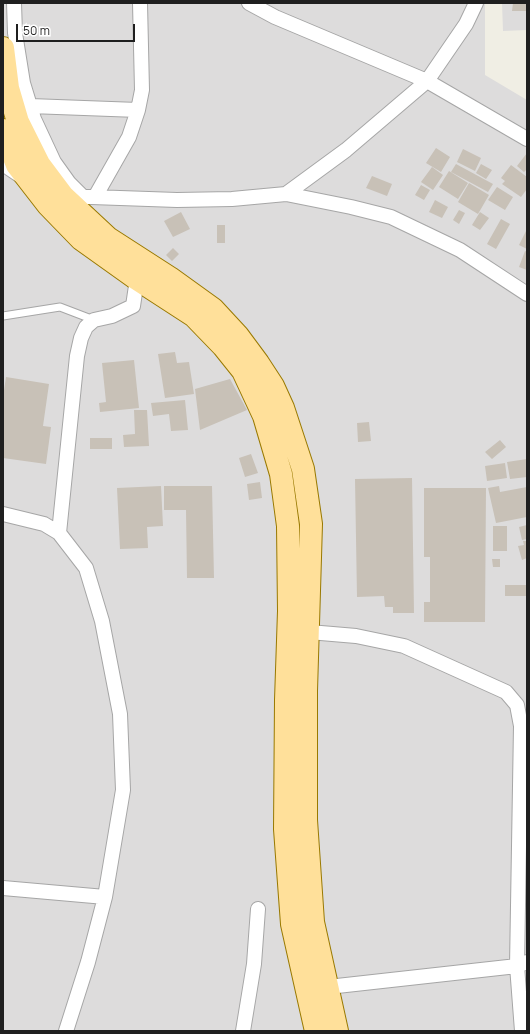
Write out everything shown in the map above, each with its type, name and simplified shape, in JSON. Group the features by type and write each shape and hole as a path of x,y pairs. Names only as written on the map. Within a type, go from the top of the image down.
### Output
{"main road":[{"path":"3,48 8,88 18,122 39,164 80,197 108,238 170,278 213,309 238,336 273,386 283,408 303,469 311,524 309,632 306,691 306,820 313,922 337,1031"},
{"path":"3,130 17,165 48,205 81,239 137,279 194,316 223,346 243,371 264,416 281,474 288,526 289,612 286,700 285,829 292,924 316,1031"}],"street":[{"path":"14,3 15,33 23,83 30,106 54,162 80,197"},
{"path":"80,197 129,136 138,110 142,90 140,3"},
{"path":"249,3 275,17 427,81 527,139"},
{"path":"286,194 346,150 427,81 466,24 476,3"},
{"path":"30,106 138,110"},
{"path":"3,164 5,167 28,180"},
{"path":"80,197 177,200 232,199 286,194 391,217 460,250 527,294"},
{"path":"59,533 77,356 81,338 86,327 94,320 112,316 133,306 137,279"},
{"path":"3,514 44,524 59,533 86,568 102,621 120,714 123,790 105,897 88,962 66,1031"},
{"path":"309,632 356,636 404,646 506,692 517,705 521,726 522,1031"},
{"path":"3,888 105,897"},
{"path":"242,1031 254,964 258,909"},
{"path":"328,987 522,964"}],"lane":[{"path":"3,316 60,307 94,320"}],"shaded area":[{"path":"3,3 485,3 485,75 527,100 527,1031 3,1031"},
{"path":"502,3 527,3 527,30 503,31"}],"building":[{"path":"513,3 527,3 527,11 512,11"},
{"path":"436,148 450,157 441,172 426,163"},
{"path":"463,149 481,158 475,171 457,162"},
{"path":"527,153 527,169 524,172 517,166"},
{"path":"456,164 493,184 488,192 451,172"},
{"path":"481,164 492,170 486,179 476,173"},
{"path":"511,165 527,177 527,189 521,197 502,184 505,181 501,178"},
{"path":"432,167 443,175 433,190 421,182"},
{"path":"449,171 468,183 458,199 439,187"},
{"path":"372,176 392,184 387,196 366,188"},
{"path":"469,183 489,195 478,214 458,202"},
{"path":"421,185 430,190 424,200 415,195"},
{"path":"497,187 513,197 505,210 488,200"},
{"path":"435,200 448,207 442,218 429,212"},
{"path":"459,210 465,213 459,224 453,220"},
{"path":"181,212 190,229 173,237 164,221"},
{"path":"480,212 489,218 480,230 472,225"},
{"path":"501,219 510,224 496,249 487,244"},
{"path":"217,225 225,225 225,243 217,243"},
{"path":"527,229 527,249 519,245"},
{"path":"173,248 179,254 172,261 166,255"},
{"path":"525,251 527,252 527,270 519,267"},
{"path":"175,352 177,363 189,362 194,394 165,398 158,354"},
{"path":"134,360 139,408 100,412 99,403 106,402 102,363"},
{"path":"6,377 49,384 43,426 51,427 46,464 3,458 3,397"},
{"path":"230,379 247,410 200,430 195,389"},
{"path":"185,400 188,430 171,431 169,414 153,416 151,403"},
{"path":"134,410 147,410 149,446 124,447 123,435 135,434"},
{"path":"369,422 371,441 358,442 357,423"},
{"path":"90,438 112,438 112,449 90,449"},
{"path":"500,440 506,447 492,459 485,452"},
{"path":"251,454 258,473 245,477 239,458"},
{"path":"527,459 527,477 510,479 507,462"},
{"path":"505,463 507,478 487,481 485,466"},
{"path":"412,478 414,613 393,613 393,607 385,607 384,596 357,597 355,479"},
{"path":"260,482 262,498 249,500 247,484"},
{"path":"161,486 163,526 147,527 148,548 120,549 117,488"},
{"path":"164,486 212,486 214,578 187,578 186,510 164,510"},
{"path":"499,486 500,492 527,487 527,517 496,523 488,488"},
{"path":"424,488 486,488 485,622 424,622 424,602 430,602 430,557 424,557"},
{"path":"527,525 527,539 522,540 519,527"},
{"path":"493,526 507,526 507,551 493,551"},
{"path":"523,541 527,541 527,558 522,560 518,546 524,545"},
{"path":"492,559 500,559 500,567 493,567"},
{"path":"505,585 527,585 527,596 505,596"}]}
